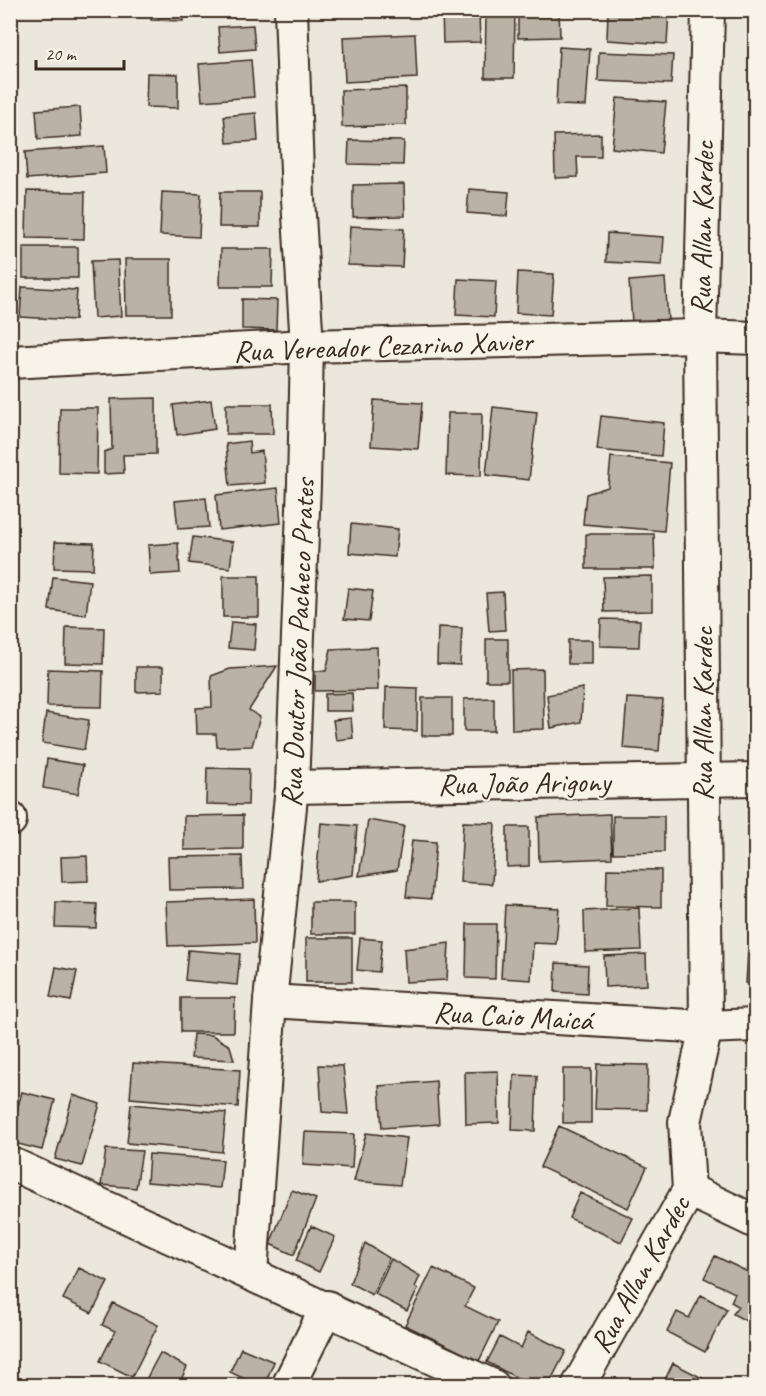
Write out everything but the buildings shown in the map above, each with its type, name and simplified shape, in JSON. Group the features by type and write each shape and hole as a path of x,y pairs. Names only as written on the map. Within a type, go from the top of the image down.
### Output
{"street":[{"name":"Rua Doutor João Pacheco Prates","path":"251,1274 270,1001 292,787 304,484 307,346 298,199 291,10"},
{"name":"Rua Allan Kardec","path":"578,1386 689,1190 685,1122 706,1027 702,780 700,336 708,10"},
{"name":"Rua Vereador Cezarino Xavier","path":"10,362 307,346 700,336 756,338"},
{"name":"Rua João Arigony","path":"292,787 756,779"},
{"name":"Rua Caio Maicá","path":"270,1001 706,1027 756,1025"},
{"path":"10,1163 327,1307 493,1386"},
{"path":"689,1190 756,1222"},
{"path":"288,1386 327,1307"}]}
